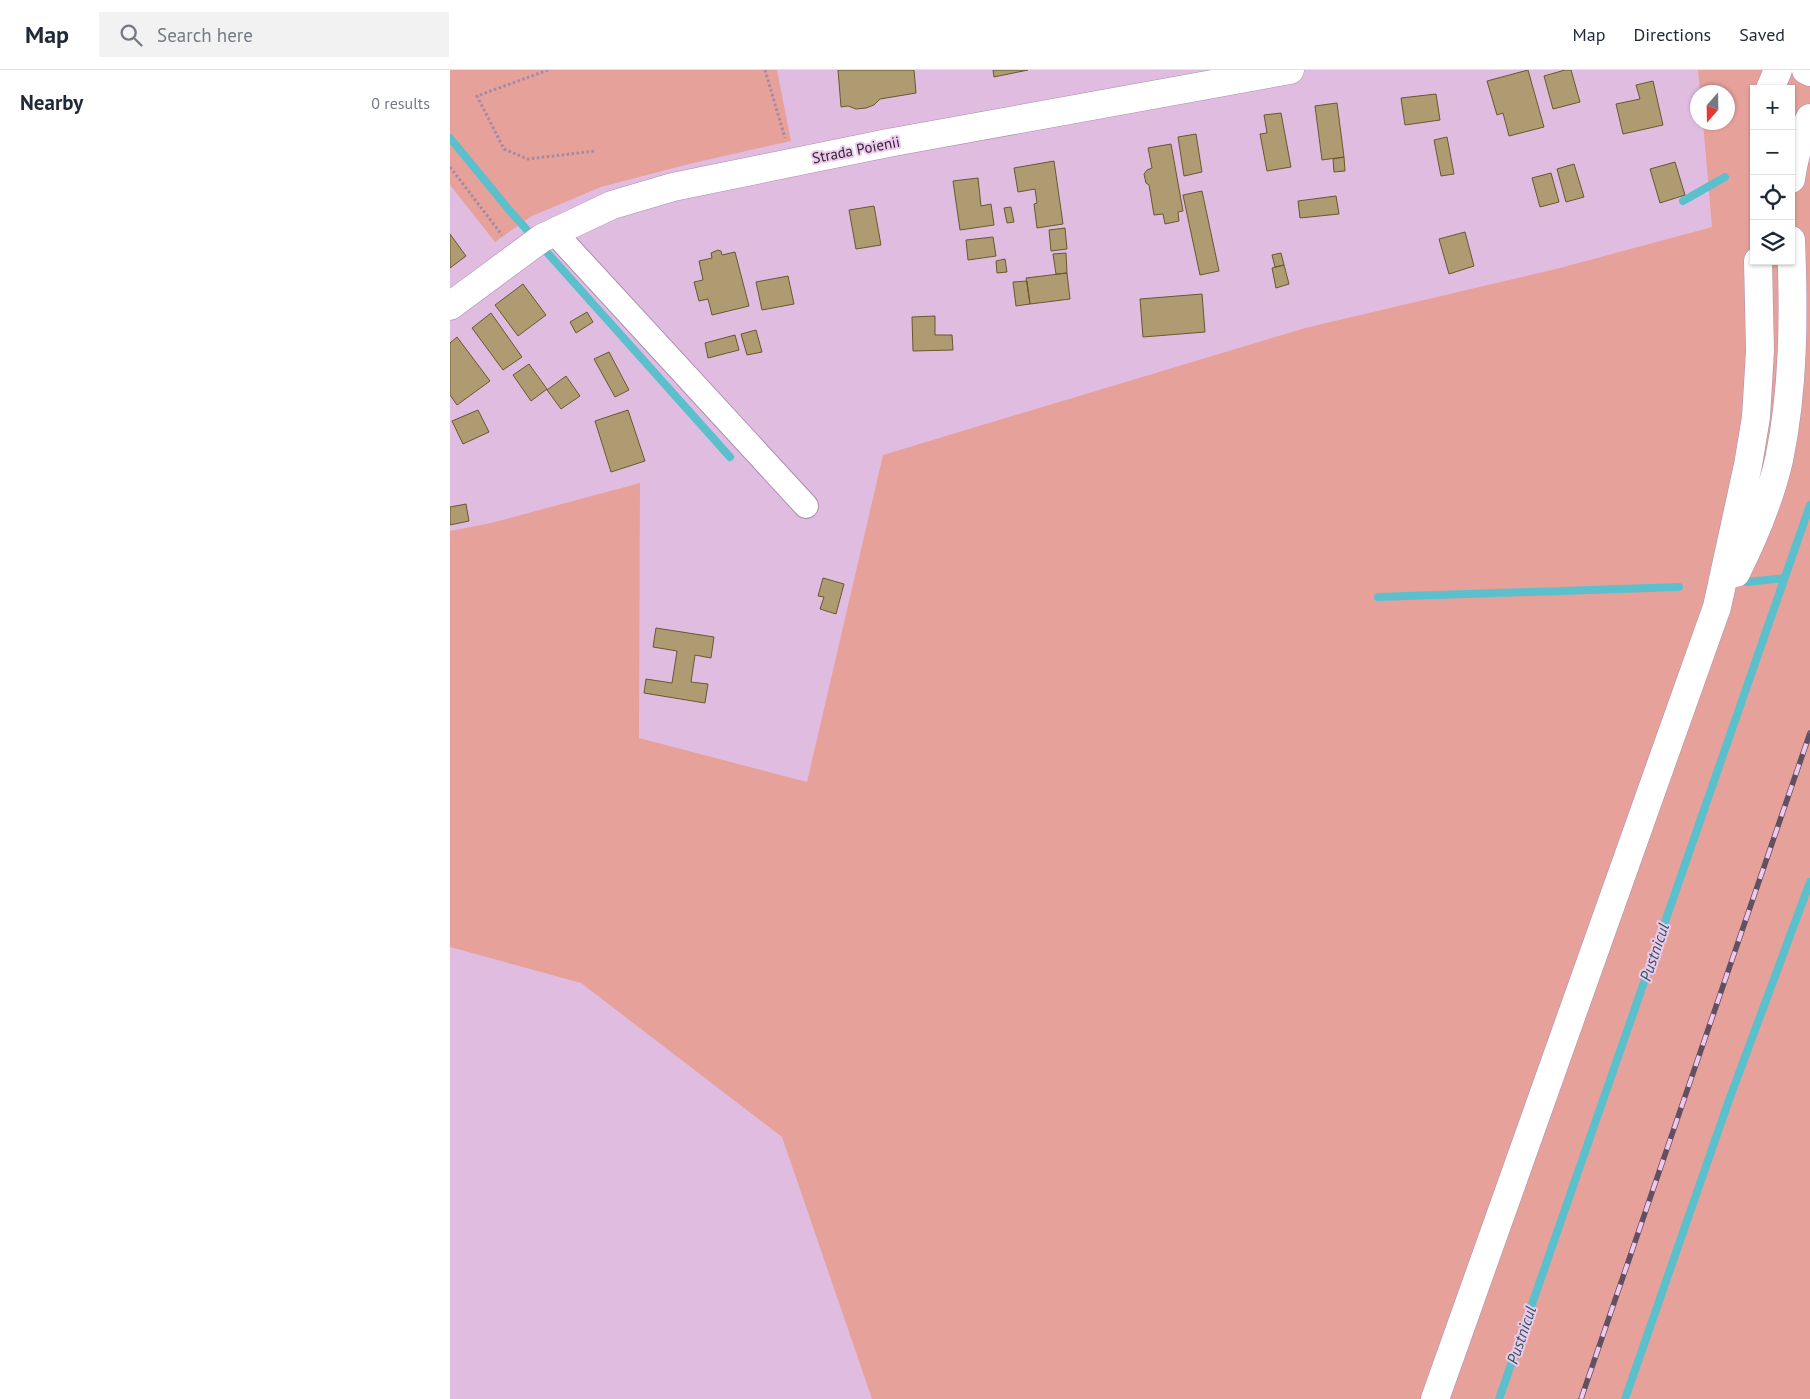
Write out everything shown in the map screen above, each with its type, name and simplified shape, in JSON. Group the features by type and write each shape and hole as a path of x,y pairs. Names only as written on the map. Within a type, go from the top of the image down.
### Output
{"main road":[{"name":"Strada Poienii","path":"450,306 537,243 612,205 673,186 888,143 1290,70"},
{"path":"1772,85 1778,70"},
{"path":"1806,70 1810,72"},
{"path":"1792,175 1794,155 1810,118"},
{"path":"1436,1399 1717,607 1748,465 1756,417 1760,351 1758,265"},
{"path":"1717,607 1737,572 1756,531 1779,460 1787,415 1791,375 1791,265"}],"street":[{"path":"537,243 806,506"}],"path":[{"path":"548,70 477,96 504,149 528,159 595,151"},
{"path":"765,70 793,163"},
{"path":"450,167 537,243"}],"shaded area":[{"path":"450,70 777,70 791,141 689,164 601,187 532,216 495,242 450,185"},
{"path":"1698,70 1810,70 1810,1399 872,1399 782,1137 581,983 450,947 450,531 491,523 640,483 639,738 807,782 883,455 1305,328 1556,269 1712,227 1704,130 1735,130 1735,85 1699,85"}],"building":[{"path":"838,70 914,70 916,93 880,99 874,105 866,108 841,107"},
{"path":"993,70 1028,70 994,77"},
{"path":"1528,70 1544,127 1509,136 1503,113 1497,115 1487,81"},
{"path":"1571,70 1580,102 1553,109 1544,76"},
{"path":"1653,81 1663,125 1623,134 1616,104 1640,99 1636,85"},
{"path":"1436,94 1440,120 1405,125 1401,98"},
{"path":"1337,103 1344,157 1322,160 1315,106"},
{"path":"1281,113 1291,167 1267,171 1260,134 1267,133 1264,115"},
{"path":"1196,134 1202,172 1184,176 1178,137"},
{"path":"1447,137 1454,174 1441,176 1434,140"},
{"path":"1171,144 1183,211 1178,212 1179,221 1165,224 1163,214 1154,215 1149,185 1146,183 1144,174 1152,168 1148,148"},
{"path":"1344,157 1345,171 1334,172 1333,159"},
{"path":"1054,161 1063,224 1037,228 1034,204 1037,203 1035,189 1018,192 1014,168"},
{"path":"1675,162 1685,195 1660,203 1650,169"},
{"path":"1574,164 1584,197 1566,202 1557,169"},
{"path":"1551,173 1559,202 1540,207 1532,178"},
{"path":"978,178 981,206 991,204 994,225 960,230 953,181"},
{"path":"1202,191 1219,271 1200,275 1183,195"},
{"path":"1336,196 1339,214 1300,218 1298,201"},
{"path":"874,206 881,245 856,249 849,210"},
{"path":"1011,207 1014,222 1007,223 1004,208"},
{"path":"1065,228 1067,249 1051,251 1049,230"},
{"path":"1465,232 1474,266 1449,274 1439,239"},
{"path":"450,234 466,256 450,268"},
{"path":"993,237 996,256 968,260 966,240"},
{"path":"718,250 721,251 722,255 735,252 749,306 712,315 708,299 699,301 694,282 703,280 699,261 712,258 711,253"},
{"path":"1066,253 1067,273 1056,274 1053,254"},
{"path":"1281,253 1284,265 1275,267 1272,255"},
{"path":"1005,259 1007,272 997,273 996,261"},
{"path":"1284,265 1289,284 1276,288 1272,268"},
{"path":"1067,273 1070,299 1030,304 1026,278"},
{"path":"788,276 794,304 762,310 756,282"},
{"path":"1027,281 1030,304 1016,306 1013,282"},
{"path":"523,284 546,315 518,336 495,305"},
{"path":"1202,294 1205,332 1143,337 1140,299"},
{"path":"587,312 593,322 576,333 570,322"},
{"path":"491,313 522,357 503,370 472,328"},
{"path":"935,316 935,335 952,335 953,350 913,351 912,317"},
{"path":"756,330 762,352 747,355 741,334"},
{"path":"735,335 739,350 708,358 705,343"},
{"path":"457,337 490,381 457,405 450,395 450,343"},
{"path":"609,352 629,390 615,397 594,359"},
{"path":"529,364 547,389 531,401 513,375"},
{"path":"566,376 580,396 561,409 547,390"},
{"path":"478,410 489,432 463,444 452,421"},
{"path":"628,410 645,461 611,472 595,421"},
{"path":"466,504 469,521 450,525 450,507"},
{"path":"823,578 844,584 836,614 820,609 824,597 818,596"},
{"path":"656,628 714,637 711,658 695,655 691,682 708,684 705,703 644,693 646,679 672,683 677,651 653,647"}],"waterway":[{"path":"450,138 510,211 730,457"},
{"path":"1683,201 1725,177"},
{"name":"Pustnicul","path":"1499,1399 1810,505"},
{"path":"1747,582 1784,578"},
{"path":"1378,597 1679,587"},
{"path":"1625,1399 1729,1100 1810,882"}],"railway":[{"path":"1581,1399 1810,733"}]}
